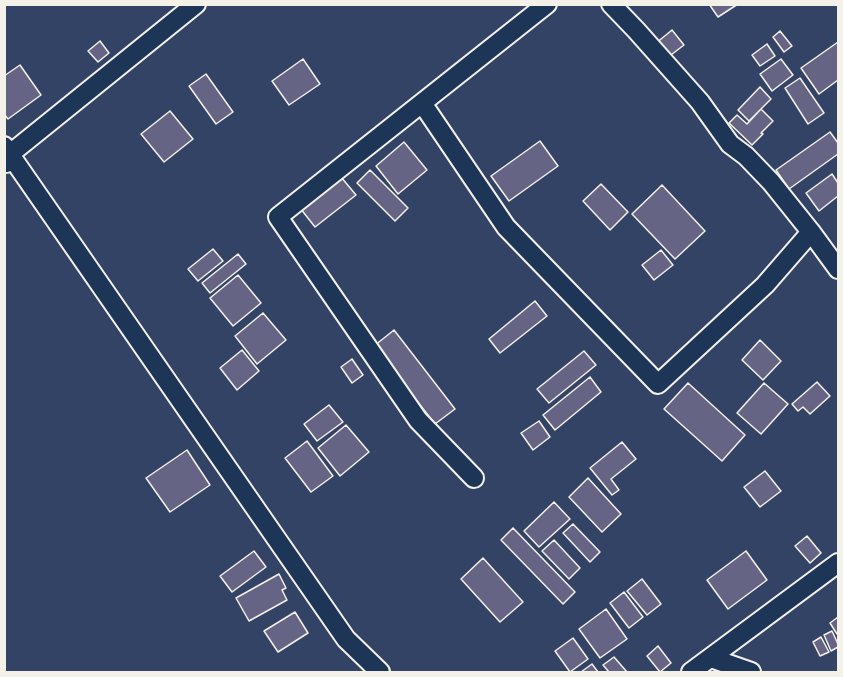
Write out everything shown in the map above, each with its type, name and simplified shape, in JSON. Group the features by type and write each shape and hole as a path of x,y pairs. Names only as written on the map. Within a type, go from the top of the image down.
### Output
{"street":[{"path":"196,4 6,156 346,639 380,672"},
{"path":"474,478 418,420 278,217 547,4"},
{"path":"611,4 700,102 730,144 746,156 771,182 838,269"},
{"path":"422,103 506,227 658,384 765,285 811,232"},
{"path":"691,672 838,563"},
{"path":"711,658 752,672"}],"building":[{"path":"709,4 738,4 718,17"},
{"path":"672,30 684,45 667,58 655,44"},
{"path":"780,31 792,46 784,52 773,37"},
{"path":"100,41 109,53 98,62 88,51"},
{"path":"838,42 838,80 819,94 801,68"},
{"path":"767,44 775,56 760,66 752,55"},
{"path":"303,59 320,84 289,105 272,81"},
{"path":"781,59 793,75 772,91 760,74"},
{"path":"20,65 41,95 8,119 4,114 4,76"},
{"path":"206,74 233,112 216,124 189,86"},
{"path":"800,78 824,113 808,124 785,88"},
{"path":"760,87 771,99 749,121 738,110"},
{"path":"761,109 773,121 752,145 729,123 737,115 747,124"},
{"path":"170,111 193,139 164,162 141,134"},
{"path":"830,132 838,143 838,154 789,189 776,170"},
{"path":"540,141 558,166 509,201 491,176"},
{"path":"404,142 427,170 398,194 376,166"},
{"path":"370,170 408,208 395,221 357,183"},
{"path":"832,174 838,183 838,196 819,211 806,193"},
{"path":"341,177 356,195 315,227 300,208"},
{"path":"601,184 628,212 610,230 583,201"},
{"path":"662,185 705,231 675,259 632,214"},
{"path":"213,249 223,261 198,281 188,269"},
{"path":"661,250 673,265 654,280 642,265"},
{"path":"238,254 246,264 210,293 202,283"},
{"path":"238,275 261,303 233,326 210,298"},
{"path":"535,301 547,316 500,353 489,339"},
{"path":"263,313 286,340 257,364 235,336"},
{"path":"394,330 455,409 435,424 374,346"},
{"path":"760,340 781,361 763,380 742,360"},
{"path":"242,350 259,371 237,390 220,368"},
{"path":"584,351 596,365 549,403 537,389"},
{"path":"352,359 363,375 352,383 341,367"},
{"path":"590,377 601,392 555,430 543,415"},
{"path":"817,382 830,396 810,414 803,407 798,411 792,404"},
{"path":"688,383 745,435 722,461 664,409"},
{"path":"764,383 788,404 761,434 737,413"},
{"path":"329,405 343,422 317,441 304,424"},
{"path":"539,421 550,437 533,450 521,433"},
{"path":"346,425 369,452 340,476 318,448"},
{"path":"307,441 333,476 311,492 285,458"},
{"path":"622,442 636,459 611,479 619,490 612,495 590,468"},
{"path":"187,450 210,485 170,512 146,478"},
{"path":"765,471 781,491 760,507 744,487"},
{"path":"588,478 621,514 602,532 569,497"},
{"path":"554,502 570,519 539,547 524,531"},
{"path":"573,524 600,552 590,562 563,533"},
{"path":"513,528 575,592 563,604 501,540"},
{"path":"807,536 821,553 810,563 795,546"},
{"path":"554,540 580,568 569,579 542,551"},
{"path":"254,551 266,567 232,592 220,576"},
{"path":"746,551 767,580 728,609 707,580"},
{"path":"483,558 523,602 500,622 461,579"},
{"path":"279,574 286,588 282,590 287,600 249,621 236,598"},
{"path":"642,579 661,604 647,615 627,591"},
{"path":"624,592 643,617 629,628 610,603"},
{"path":"606,609 627,639 600,658 579,629"},
{"path":"295,612 308,633 278,652 264,631"},
{"path":"838,617 838,633 837,634 830,623"},
{"path":"832,631 838,647 831,651 824,635"},
{"path":"821,637 829,652 820,656 813,642"},
{"path":"573,638 588,659 570,672 555,651"},
{"path":"658,646 671,663 660,672 647,656"},
{"path":"614,657 627,672 609,672 603,665"},
{"path":"592,664 598,672 581,672"}]}
